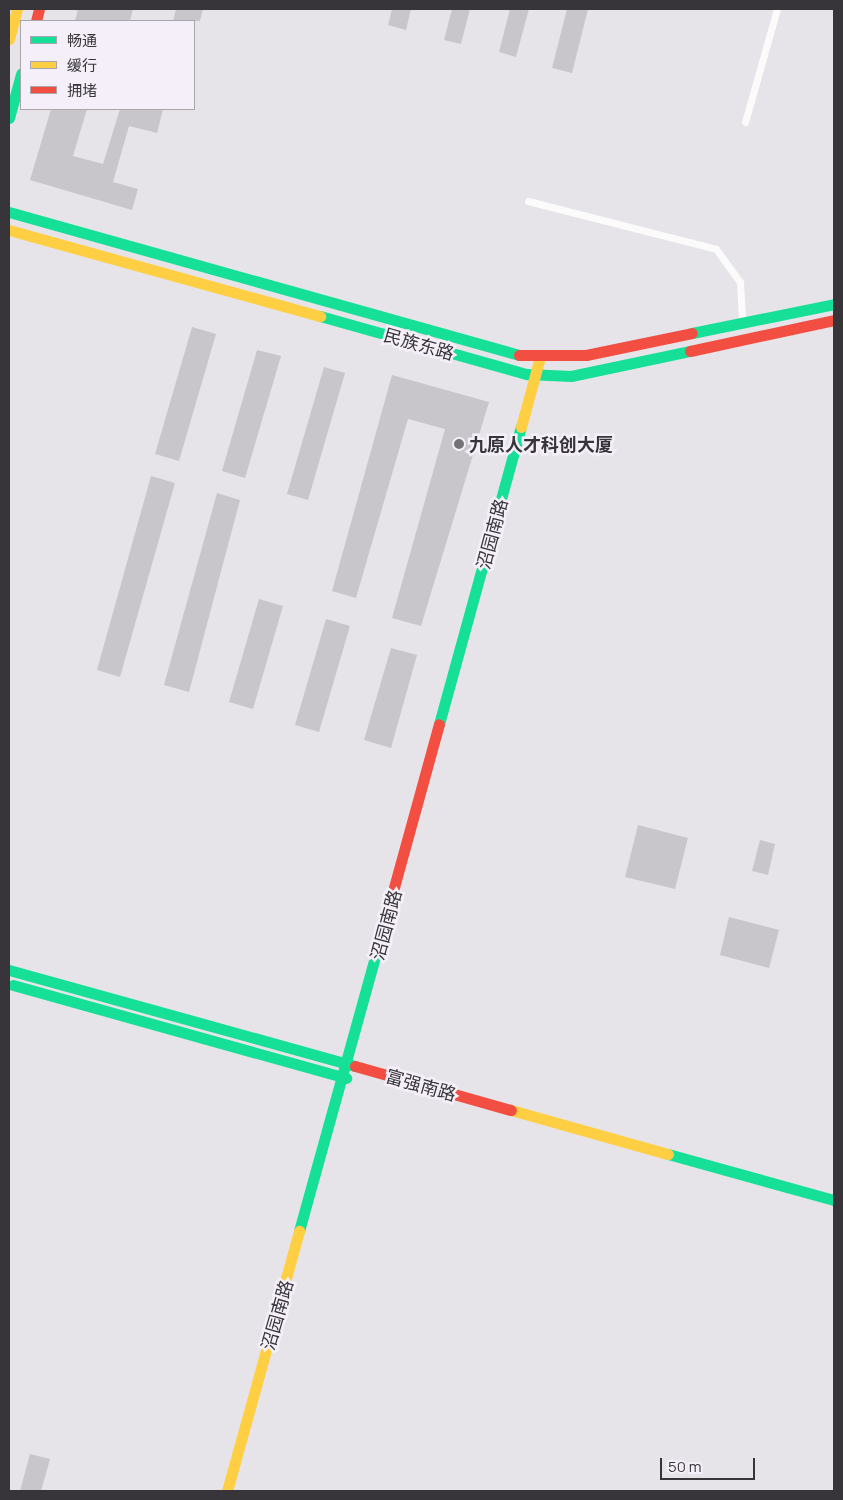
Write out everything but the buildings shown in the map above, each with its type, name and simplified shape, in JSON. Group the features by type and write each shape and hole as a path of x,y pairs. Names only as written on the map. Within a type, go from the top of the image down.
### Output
{"main road":[{"path":"9,39 17,9"},
{"path":"9,118 20,78"},
{"path":"9,200 196,253 220,272"},
{"name":"民族东路","path":"9,212 496,351 540,357 601,352 834,304"},
{"name":"民族东路","path":"9,230 536,374 571,376 834,320"},
{"name":"沼园南路","path":"227,1491 348,1064 540,357"},
{"name":"富强南路","path":"9,970 834,1200"},
{"name":"富强南路","path":"9,984 834,1214"}],"lane":[{"path":"745,122 777,9"},
{"path":"528,201 716,249 740,282 745,306 742,323"}],"traffic: fast":[{"path":"9,118 20,78"},
{"path":"9,212 519,355"},
{"path":"692,333 834,304"},
{"path":"320,316 527,374 571,376 690,351"},
{"path":"439,724 521,427"},
{"path":"299,1231 385,920"},
{"path":"9,970 355,1066"},
{"path":"13,985 346,1078"},
{"path":"668,1154 834,1200"}],"traffic: slow":[{"path":"9,39 17,9"},
{"path":"9,230 320,316"},
{"path":"521,427 540,357"},
{"path":"511,1110 668,1154"},
{"path":"227,1491 299,1231"}],"traffic: jam":[{"path":"36,20 39,9"},
{"path":"690,351 834,320"},
{"path":"519,355 586,355 692,333"},
{"path":"385,920 439,724"},
{"path":"355,1066 511,1110"}],"place":[{"name":"九原人才科创大厦","path":"459,444"}]}
